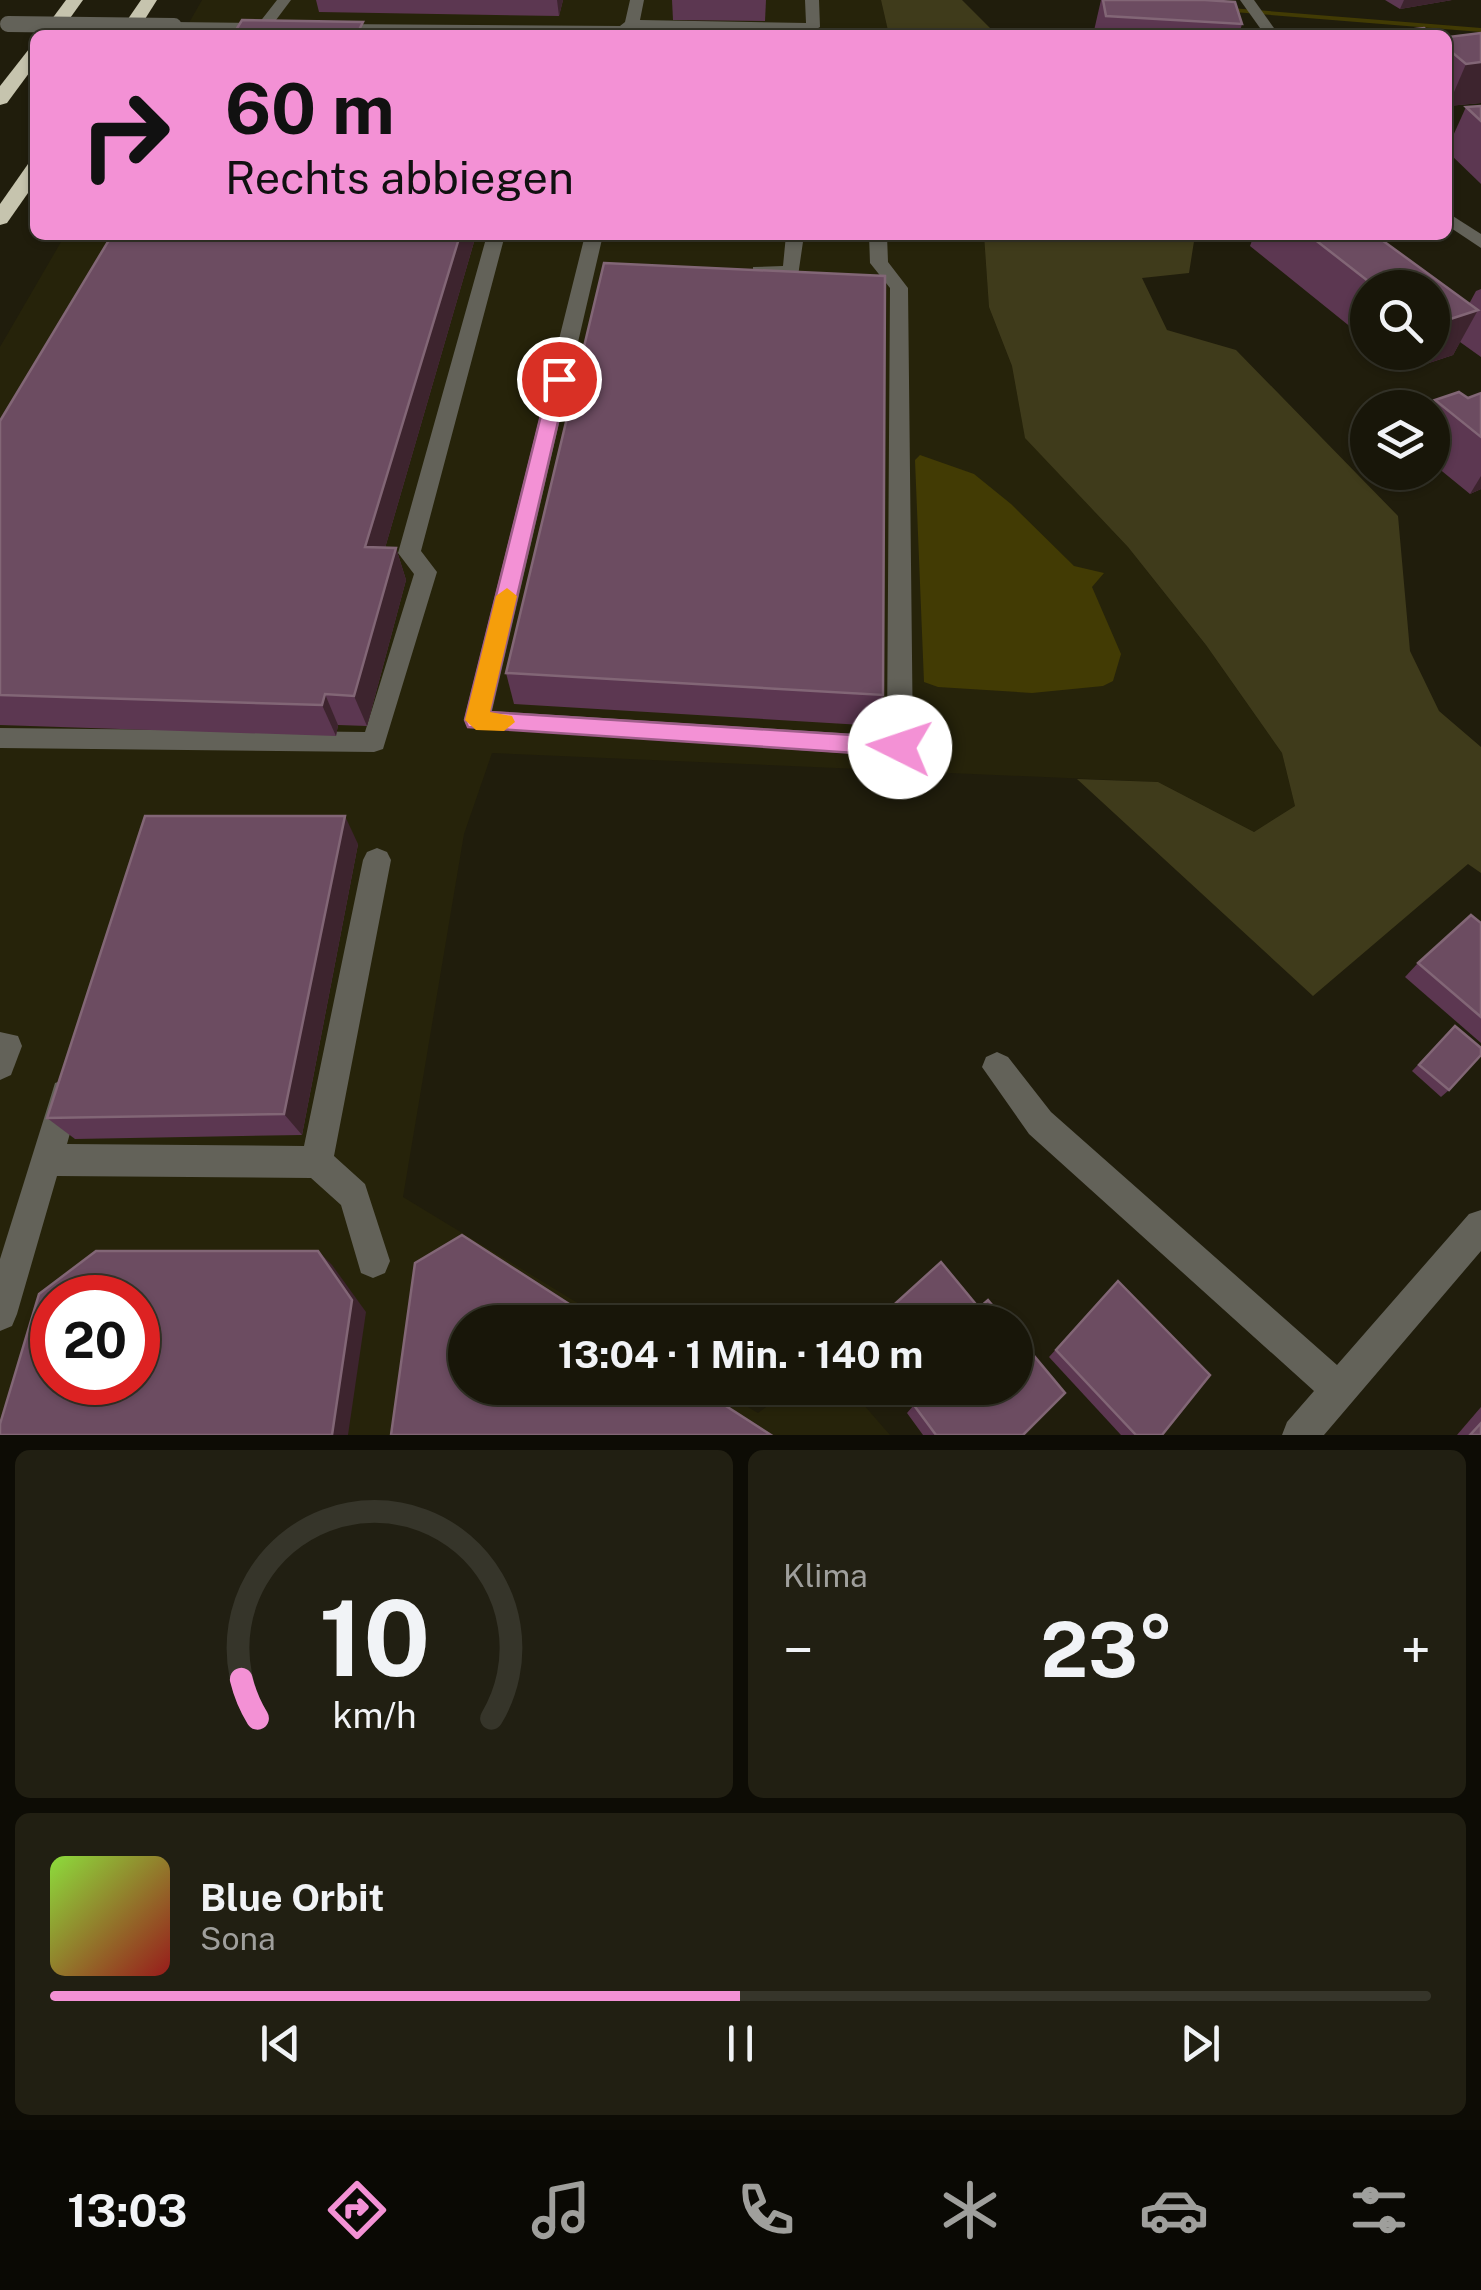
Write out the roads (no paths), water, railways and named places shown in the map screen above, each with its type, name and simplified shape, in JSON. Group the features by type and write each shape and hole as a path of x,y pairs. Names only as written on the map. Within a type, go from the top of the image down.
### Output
{"highway":[{"path":"52,30 75,0"},
{"path":"129,30 150,0"},
{"path":"0,99 30,60"},
{"path":"0,219 30,175"}],"street":[{"path":"263,27 284,0"},
{"path":"628,30 637,0"},
{"path":"320,28 812,27 812,0"},
{"path":"1247,0 1267,29"},
{"path":"4,24 222,30"},
{"path":"241,30 282,27"},
{"path":"1452,221 1481,243"},
{"path":"0,738 374,742 426,572 410,553 495,240"},
{"path":"594,240 596,265 476,720 900,747 899,288 878,264 878,240"},
{"path":"736,270 792,272 795,240"},
{"path":"317,1162 377,860"},
{"path":"0,1046 7,1046 0,1066"},
{"path":"997,1067 1040,1122 1339,1390"},
{"path":"0,1314 74,1071"},
{"path":"44,1160 317,1162 354,1195 373,1261"},
{"path":"1300,1435 1481,1226"}],"waterway":[{"path":"1221,9 1481,30"}]}
